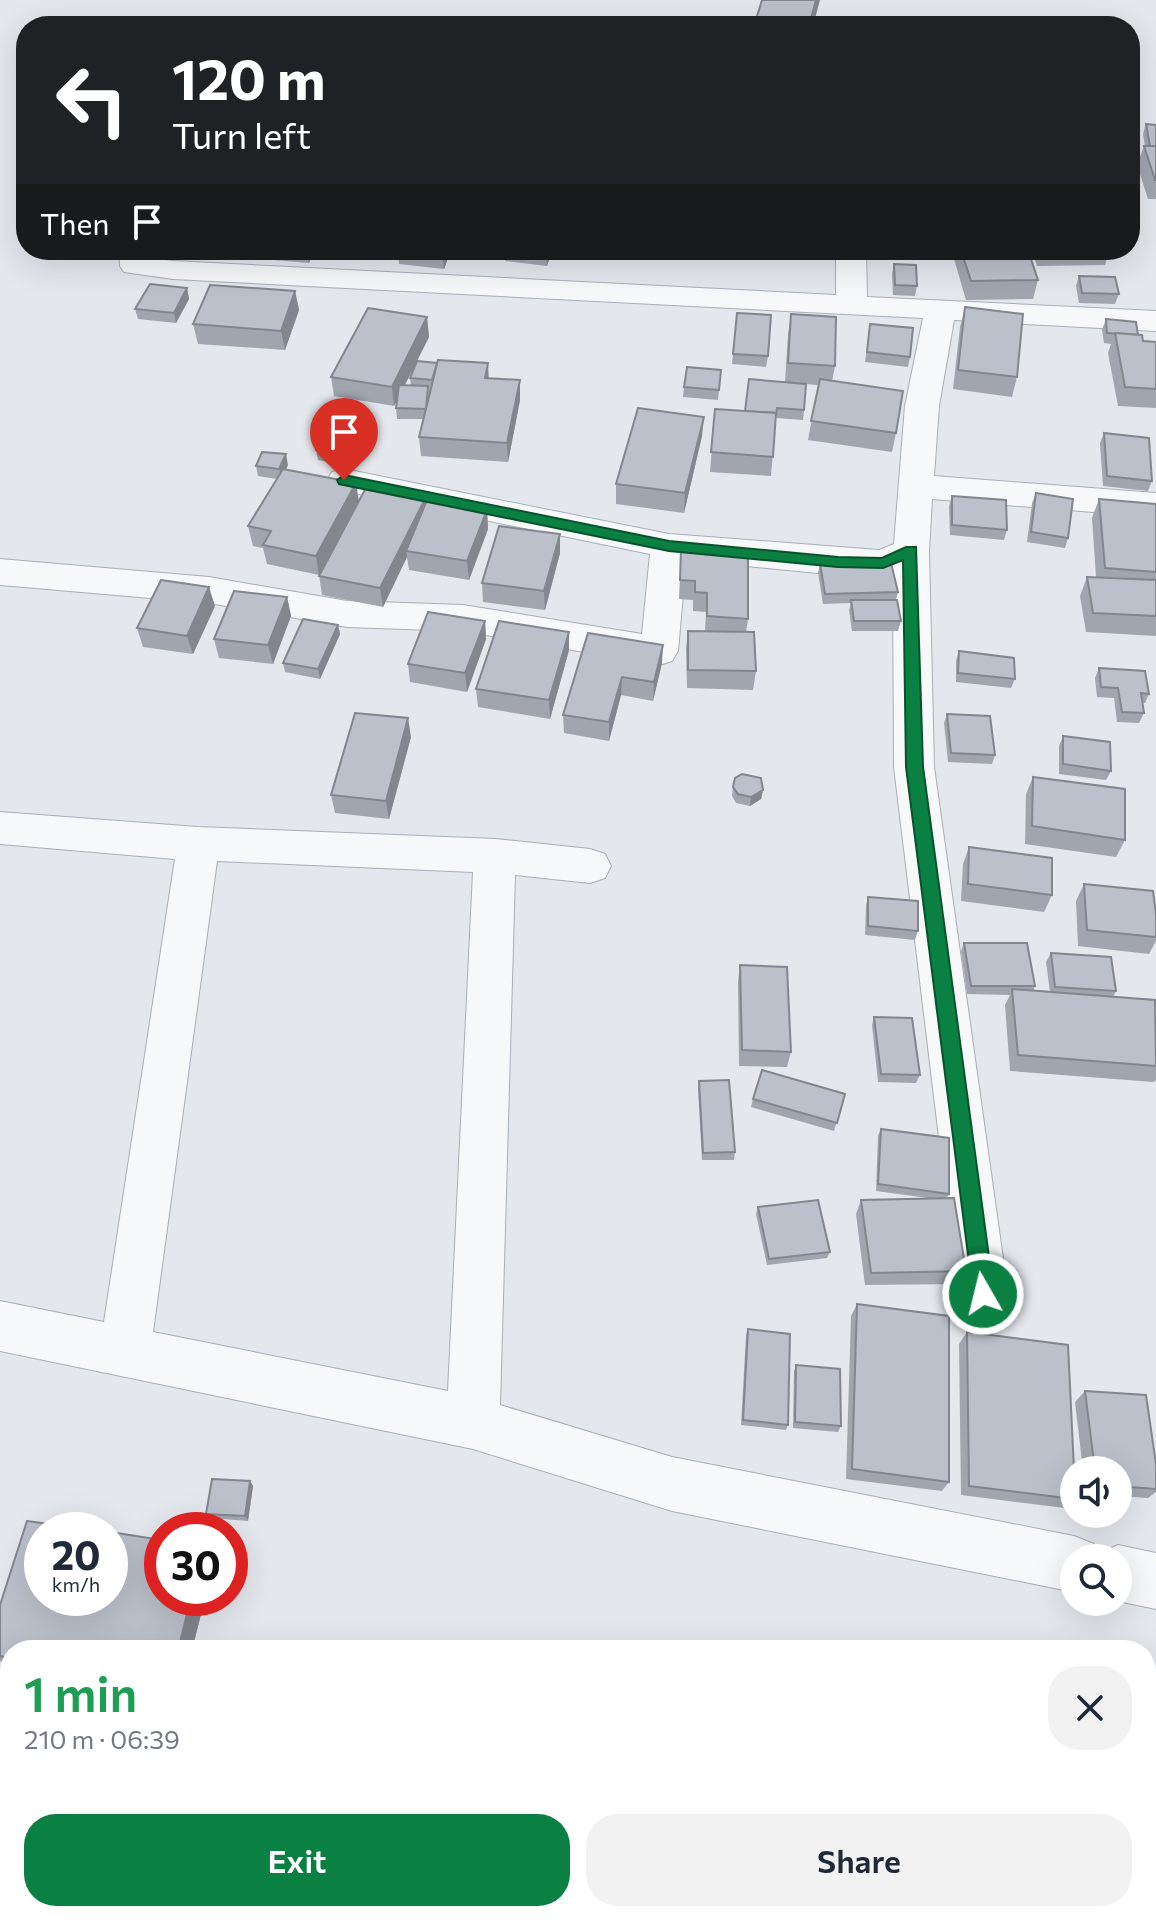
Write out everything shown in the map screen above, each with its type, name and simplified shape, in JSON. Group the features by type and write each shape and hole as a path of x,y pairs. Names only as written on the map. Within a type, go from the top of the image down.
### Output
{"street":[{"path":"135,260 135,266 173,270 466,272 680,298 852,303 940,311 1156,321"},
{"path":"851,260 852,303"},
{"path":"940,311 922,406 911,551 914,767 983,1294"},
{"path":"344,480 669,546 853,563 883,563 911,551"},
{"path":"915,486 1156,505"},
{"path":"0,572 209,590 347,614 463,618 659,651 669,546"},
{"path":"0,828 198,844 495,856 590,866"},
{"path":"125,1352 198,844"},
{"path":"473,1423 495,856"},
{"path":"0,1326 473,1423 672,1484 1060,1561"},
{"path":"1132,1576 1156,1581"}],"building":[{"path":"762,0 816,0 812,16 757,16"},
{"path":"1146,124 1156,125 1156,146 1150,146"},
{"path":"1144,146 1156,146 1156,180 1155,180"},
{"path":"964,260 1031,260 1038,280 971,281"},
{"path":"894,264 916,265 917,286 895,285"},
{"path":"1079,276 1115,277 1119,294 1082,293"},
{"path":"150,284 187,288 174,313 135,309"},
{"path":"210,285 295,291 281,331 193,324"},
{"path":"965,307 1023,314 1017,377 958,370"},
{"path":"368,308 427,317 392,387 331,377"},
{"path":"737,313 771,315 768,356 733,354"},
{"path":"791,314 836,317 835,366 788,363"},
{"path":"1106,319 1136,322 1138,335 1107,333"},
{"path":"870,324 913,328 910,357 867,352"},
{"path":"1115,333 1142,335 1143,341 1156,342 1156,389 1125,387"},
{"path":"438,360 488,363 485,378 520,380 507,443 419,437"},
{"path":"417,361 437,363 432,380 410,378"},
{"path":"687,367 721,370 719,390 684,387"},
{"path":"749,379 806,384 804,410 777,408 776,416 776,413 745,411"},
{"path":"820,379 903,391 896,433 811,421"},
{"path":"399,385 428,386 426,409 396,408"},
{"path":"638,408 704,417 685,493 616,484"},
{"path":"715,409 776,413 773,457 711,452"},
{"path":"326,432 352,437 342,455 316,450"},
{"path":"1104,433 1149,438 1152,481 1107,476"},
{"path":"262,452 286,454 279,469 256,466"},
{"path":"283,469 356,483 316,556 263,545 271,531 248,526"},
{"path":"369,482 428,493 380,588 319,576"},
{"path":"1036,493 1073,499 1068,538 1031,532"},
{"path":"952,496 1006,500 1007,530 952,525"},
{"path":"1099,499 1156,504 1156,572 1105,568"},
{"path":"427,500 487,510 467,561 406,551"},
{"path":"499,526 560,534 544,591 482,583"},
{"path":"681,549 748,552 748,619 707,616 707,593 695,592 695,581 680,580"},
{"path":"891,563 898,592 825,594 820,564"},
{"path":"1087,577 1156,580 1156,616 1093,613"},
{"path":"161,580 209,587 187,636 137,628"},
{"path":"234,591 287,597 268,645 214,639"},
{"path":"851,600 897,600 901,621 854,621"},
{"path":"428,612 485,621 465,673 408,664"},
{"path":"303,619 338,625 318,669 283,663"},
{"path":"499,621 569,632 549,700 476,689"},
{"path":"688,631 754,632 756,671 688,670"},
{"path":"588,633 663,645 654,682 622,677 609,722 563,715"},
{"path":"959,651 1014,658 1015,679 958,673"},
{"path":"1099,668 1145,671 1149,694 1141,693 1144,713 1122,712 1118,688 1101,687"},
{"path":"355,713 408,718 386,801 331,795"},
{"path":"947,714 990,716 995,755 951,753"},
{"path":"1063,736 1110,742 1111,771 1063,764"},
{"path":"742,774 761,778 763,790 751,797 738,794 733,787 735,778"},
{"path":"1033,777 1125,789 1125,840 1032,826"},
{"path":"969,847 1052,858 1052,895 968,884"},
{"path":"1084,884 1153,891 1156,937 1087,930"},
{"path":"868,897 918,901 918,931 868,926"},
{"path":"964,943 1027,943 1035,986 971,986"},
{"path":"1051,953 1111,957 1116,991 1055,987"},
{"path":"740,965 787,967 791,1052 742,1050"},
{"path":"1012,989 1155,1000 1156,1066 1018,1055"},
{"path":"874,1017 912,1018 920,1075 881,1074"},
{"path":"762,1070 845,1094 837,1123 753,1099"},
{"path":"729,1080 735,1152 703,1153 699,1081"},
{"path":"881,1129 949,1138 949,1194 878,1184"},
{"path":"954,1198 966,1271 871,1273 861,1200"},
{"path":"818,1200 830,1252 769,1259 758,1207"},
{"path":"857,1304 949,1316 949,1482 852,1469"},
{"path":"748,1329 790,1334 788,1425 743,1420"},
{"path":"967,1332 1068,1345 1073,1456 1060,1456 1060,1497 969,1486"},
{"path":"796,1365 840,1369 841,1426 795,1422"},
{"path":"1085,1391 1146,1395 1156,1464 1156,1489 1132,1487 1132,1456 1093,1456"},
{"path":"212,1479 250,1481 246,1512 206,1512"},
{"path":"24,1530 24,1616 128,1616 128,1535 144,1537 144,1616 186,1616 180,1640 0,1640 0,1605"}],"route":[{"path":"344,480 669,546 771,557 883,563 911,551 914,767 983,1294"}]}
